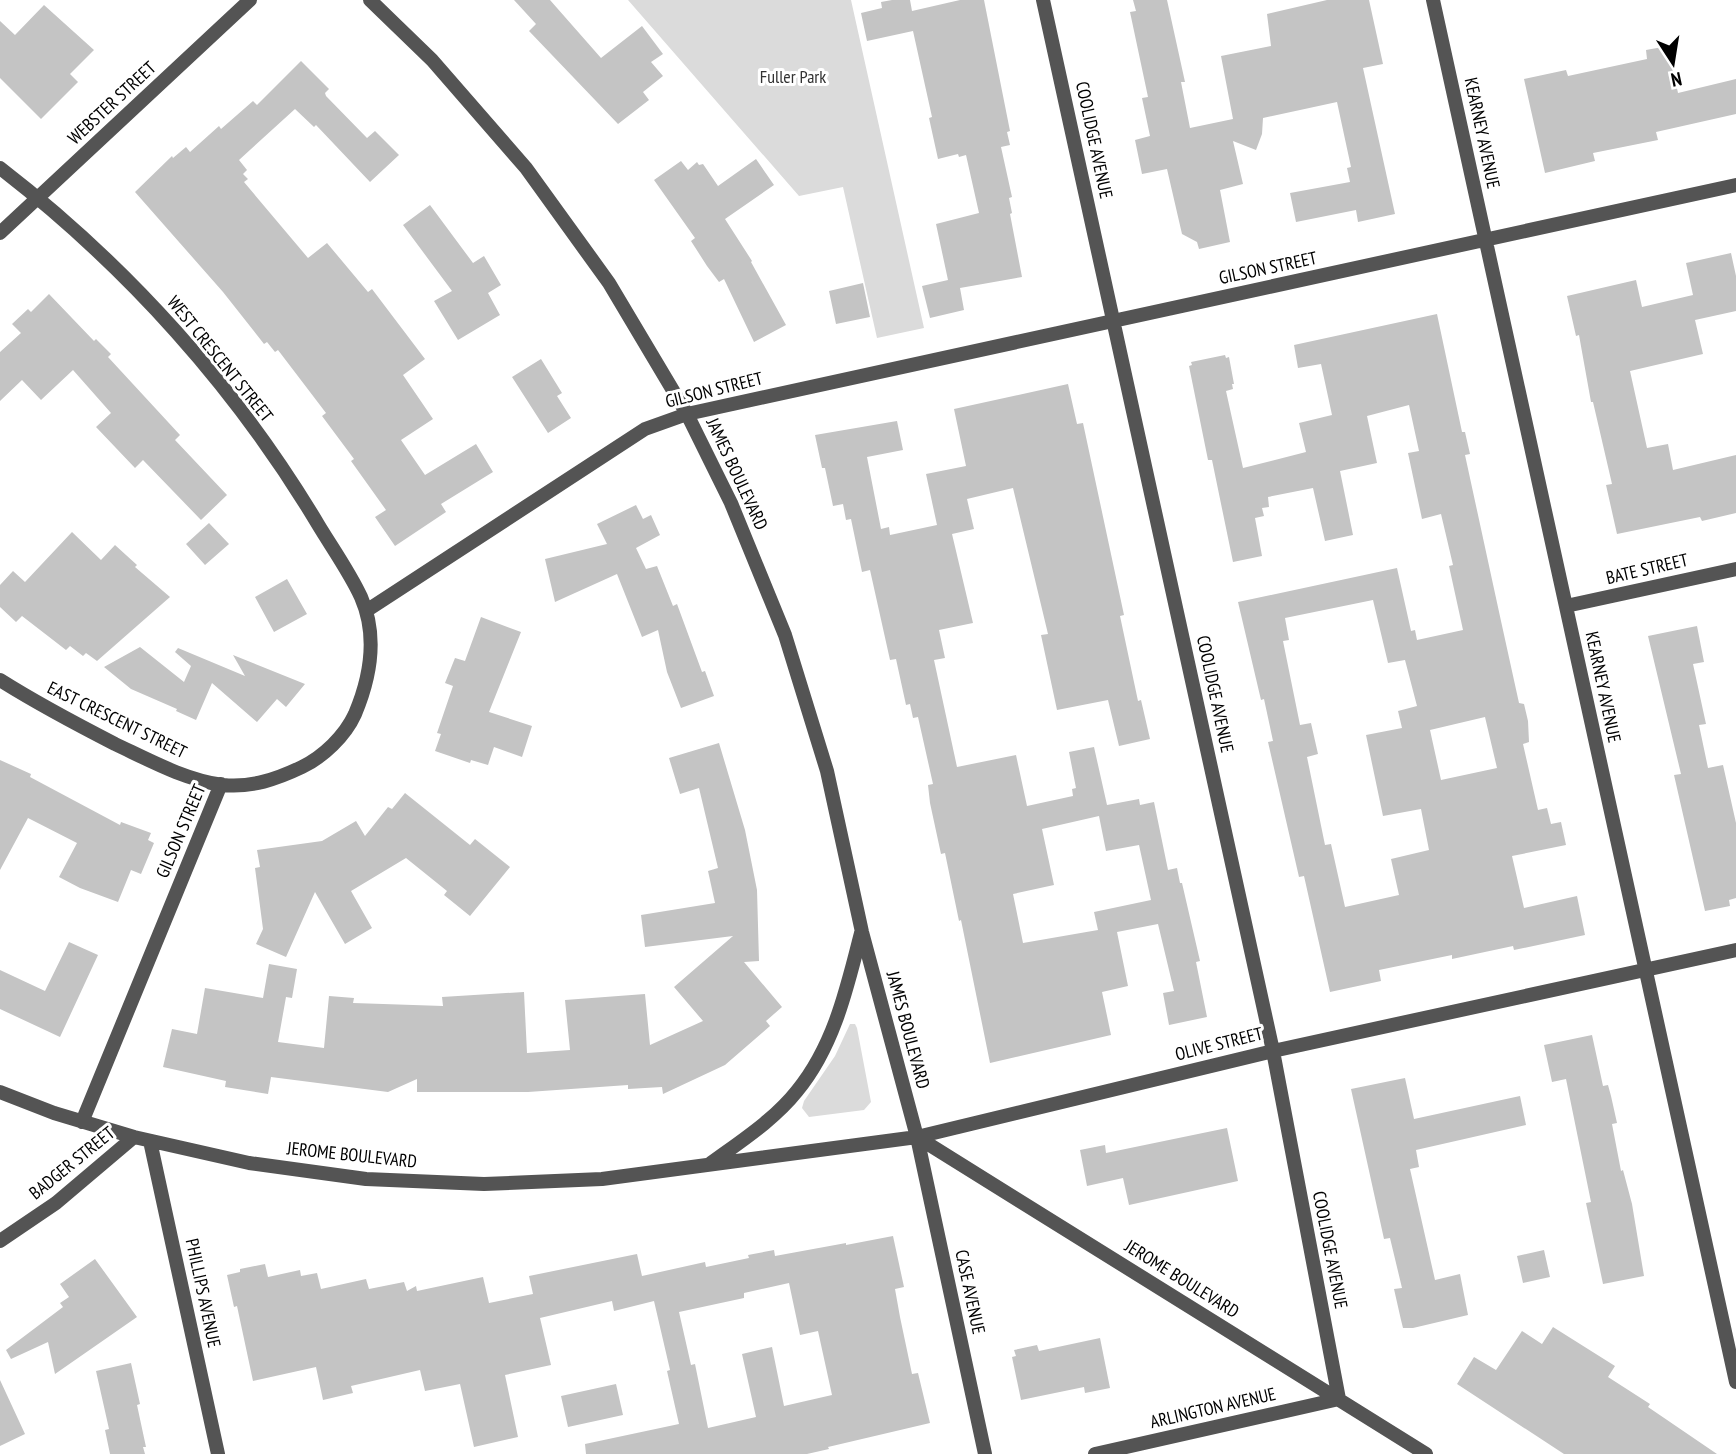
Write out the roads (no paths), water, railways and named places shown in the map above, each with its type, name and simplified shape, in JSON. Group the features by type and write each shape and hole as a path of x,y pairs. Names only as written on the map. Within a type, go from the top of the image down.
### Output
{"street":[{"name":"WEBSTER STREET","path":"0,233 250,0"},
{"name":"JAMES BOULEVARD","path":"370,0 432,60 526,167 609,283 687,414 731,503 785,635 827,771 862,932 917,1138"},
{"name":"COOLIDGE AVENUE","path":"1043,0 1273,1051 1339,1399"},
{"name":"KEARNEY AVENUE","path":"1433,0 1646,970 1731,1332 1736,1382"},
{"name":"WEST CRESCENT STREET","path":"0,168 38,197 145,298 224,387 293,483 360,596 366,611"},
{"name":"GILSON STREET","path":"82,1122 221,784 256,784 279,778 311,763 329,748 352,720 366,688 371,665 371,641 366,611 645,429 687,414 1736,185"},
{"name":"BATE STREET","path":"1566,606 1736,569"},
{"name":"EAST CRESCENT STREET","path":"0,681 41,706 143,758 197,780 221,784"},
{"name":"JAMES BOULEVARD","path":"710,1164 771,1117 796,1092 817,1064 844,999 862,932"},
{"name":"OLIVE STREET","path":"710,1164 917,1138 1273,1051 1736,950"},
{"name":"JEROME BOULEVARD","path":"0,1092 134,1138 249,1163 366,1179 471,1183 602,1179 710,1164"},
{"name":"BADGER STREET","path":"0,1241 56,1203 134,1138"},
{"name":"JEROME BOULEVARD","path":"917,1138 1426,1454"},
{"name":"CASE AVENUE","path":"917,1138 985,1454"},
{"name":"PHILLIPS AVENUE","path":"150,1141 218,1454"},
{"name":"ARLINGTON AVENUE","path":"1095,1454 1339,1399"}],"park label":[{"name":"Fuller Park","path":"793,77"}]}
